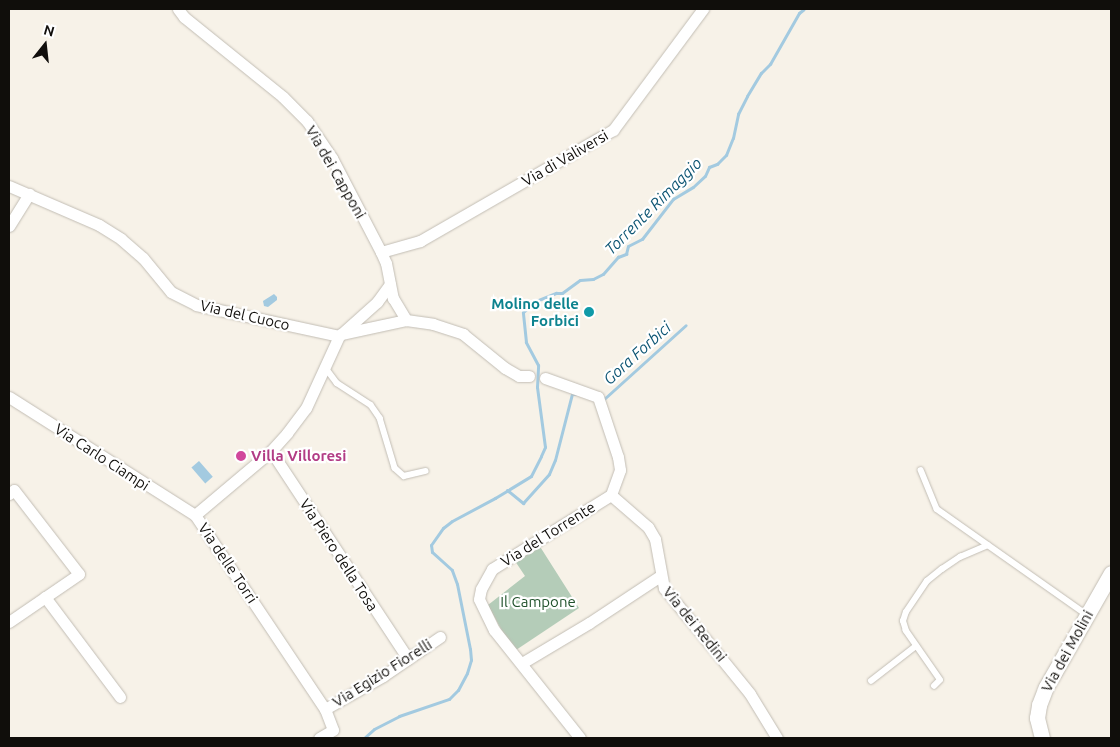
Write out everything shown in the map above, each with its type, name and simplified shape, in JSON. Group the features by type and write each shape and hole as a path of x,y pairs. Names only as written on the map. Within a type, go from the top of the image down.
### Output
{"street":[{"name":"Via dei Capponi","path":"178,9 211,39 283,97 307,121 332,158 381,252 386,263 393,298 406,320"},
{"name":"Via di Valiversi","path":"381,252 420,241 613,130 703,9"},
{"name":"Via del Cuoco","path":"9,186 99,225 122,239 143,258 171,292 196,305 340,335"},
{"path":"9,226 29,194"},
{"name":"Via delle Torri","path":"325,709 195,516 271,451 306,408 340,335 377,302 390,284"},
{"path":"340,335 406,320 433,324 463,334 505,368 519,376 529,376"},
{"path":"545,378 598,397 618,456 620,470 611,494"},
{"name":"Via Carlo Ciampi","path":"9,397 195,516"},
{"name":"Via Piero della Tosa","path":"271,451 408,659"},
{"path":"9,622 79,574 11,492"},
{"name":"Via dei Redini","path":"611,494 648,527 655,539 660,576 668,596 728,665 750,694 777,738"},
{"name":"Via del Torrente","path":"580,738 494,630 479,599 481,589 492,569 611,494"},
{"name":"Via dei Molini","path":"1039,737 1038,705 1046,687 1111,573"},
{"path":"522,663 589,623 660,576"},
{"path":"45,597 120,698"},
{"name":"Via Egizio Fiorelli","path":"325,709 383,676 440,637"},
{"path":"319,738 332,730 325,709"}],"lane":[{"path":"325,367 336,383 371,405 380,418 395,468 404,476 425,470"},
{"path":"921,470 937,509 1087,615"},
{"path":"934,686 940,680 906,631 903,621 906,612 927,581 960,557 988,545"},
{"path":"871,681 916,646"}],"green space":[{"name":"Il Campone","path":"539,545 579,608 516,650 502,631 488,605 525,576 515,561"}],"water":[{"path":"274,294 277,300 268,307 264,306 263,301"},
{"path":"199,461 213,477 205,483 191,468"}],"waterway":[{"name":"Torrente Rimaggio","path":"364,738 374,729 399,716 449,699 458,690 467,673 471,660 470,649 457,584 452,570 432,552 431,545 443,528 452,521 531,476 545,447 537,387 538,365 526,342 523,312 536,301 556,293 562,293 580,280 593,279 603,274 618,257 626,254 628,246 642,239 673,199 693,187 705,176 709,167 717,164 726,155 733,138 738,114 747,96 761,73 770,64 799,13 804,9"},
{"name":"Gora Forbici","path":"604,399 686,325"},
{"name":"Gora Forbici","path":"507,490 523,503 549,474 555,460 572,394 576,394"}],"place":[{"name":"Molino delle Forbici","path":"589,312"},
{"name":"Villa Villoresi","path":"241,456"}]}
